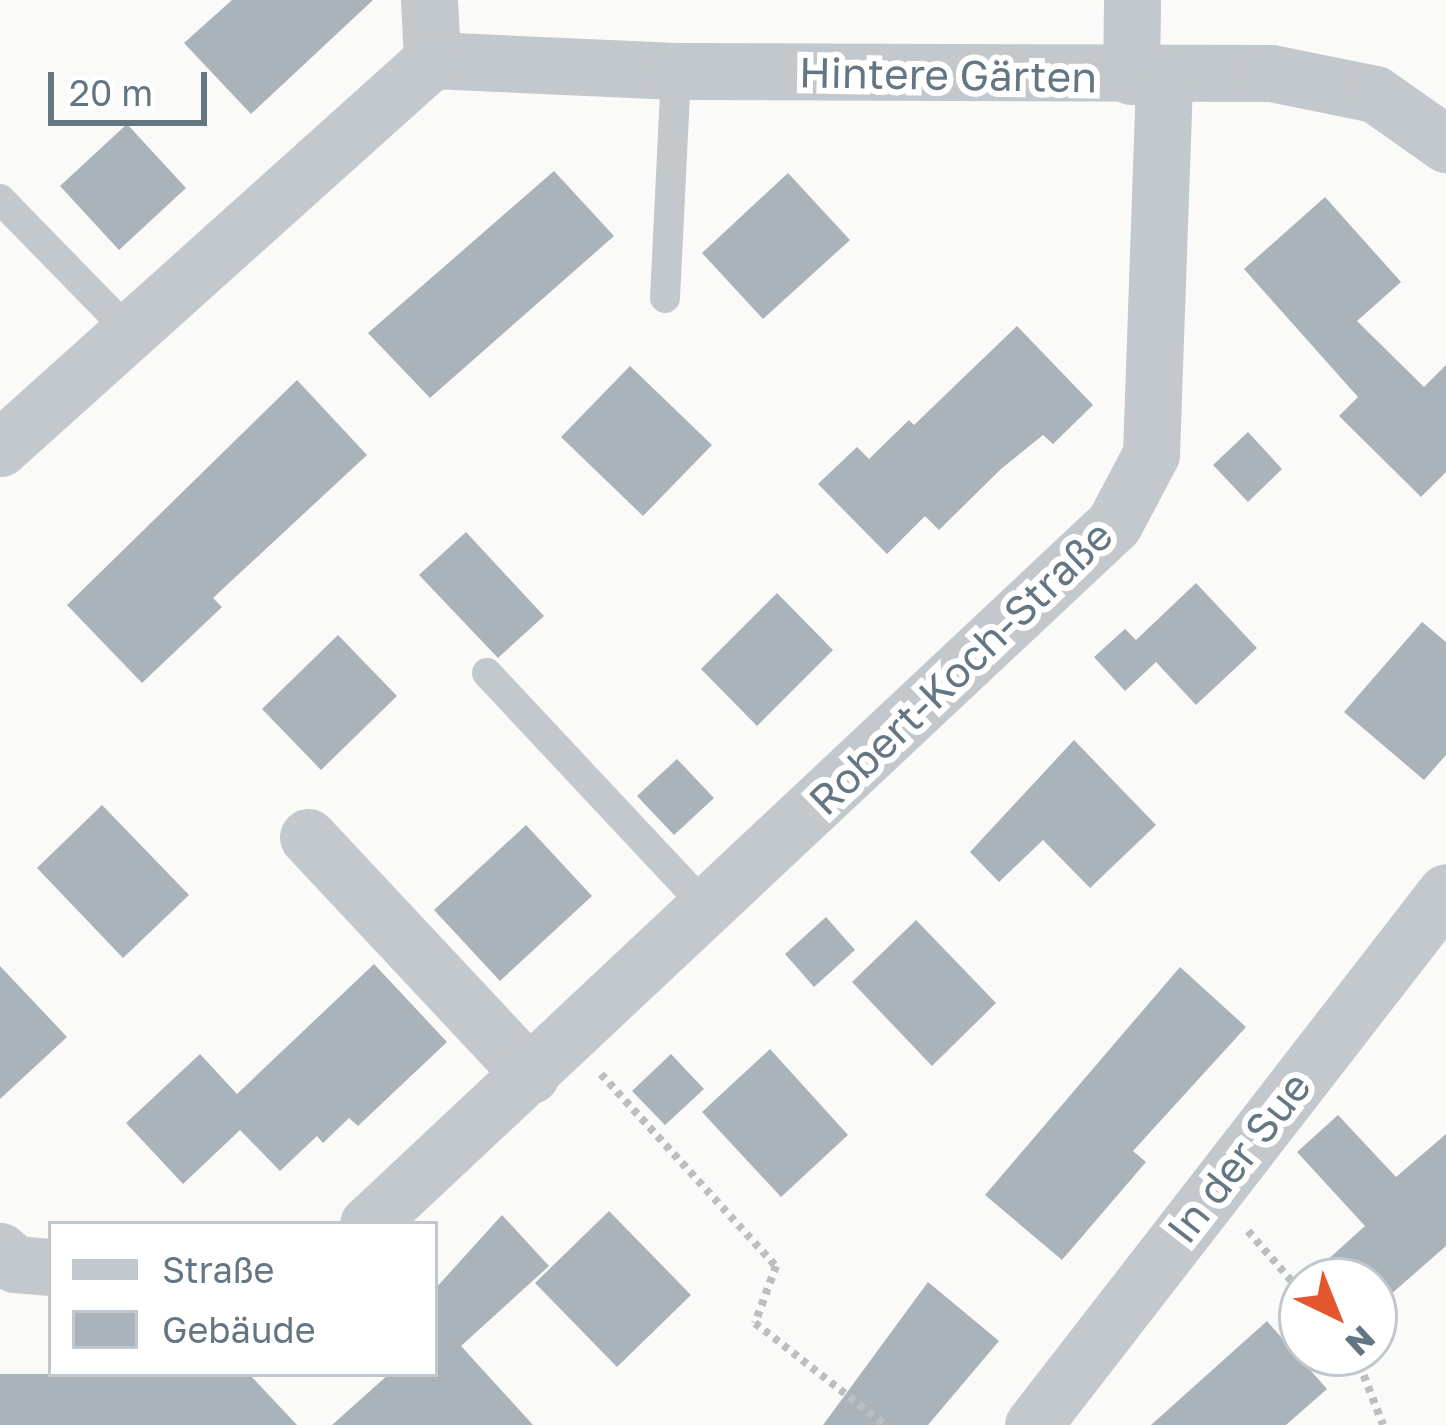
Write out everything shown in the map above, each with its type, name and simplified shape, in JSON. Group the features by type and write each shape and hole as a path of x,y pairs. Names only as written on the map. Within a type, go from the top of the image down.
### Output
{"street":[{"path":"0,448 432,60 429,0"},
{"name":"Robert-Koch-Straße","path":"371,1221 1114,524 1151,454 1148,77 1132,0"},
{"name":"Hintere Gärten","path":"432,60 676,71 1148,77 1271,73 1325,80 1375,94 1446,144"},
{"path":"308,837 550,1057"},
{"name":"In der Sue","path":"1033,1425 1211,1189 1446,892"}],"lane":[{"path":"665,298 676,71"},
{"path":"0,199 130,332"},
{"path":"487,674 707,908"}],"path":[{"path":"550,1057 776,1266 755,1323 884,1425"},
{"path":"1211,1189 1278,1266"},
{"path":"1364,1377 1383,1425"}],"building":[{"path":"232,0 373,0 251,114 184,43"},
{"path":"127,124 186,188 119,250 60,186"},
{"path":"554,171 614,236 430,398 368,333"},
{"path":"788,173 850,240 763,319 702,253"},
{"path":"1325,197 1401,282 1357,321 1424,387 1446,365 1446,472 1421,497 1339,416 1358,397 1244,269"},
{"path":"1017,326 1093,405 1053,444 1043,435 1001,469 939,530 925,516 887,554 818,484 857,447 869,459 909,420 914,425"},
{"path":"630,366 712,445 643,516 561,437"},
{"path":"297,380 367,455 213,598 222,607 142,683 67,605"},
{"path":"1248,432 1282,469 1248,502 1213,465"},
{"path":"466,532 544,616 498,658 419,575"},
{"path":"1196,583 1257,648 1196,705 1156,662 1125,691 1094,657 1125,629 1136,640"},
{"path":"777,593 833,650 757,726 701,669"},
{"path":"1422,622 1446,642 1446,755 1424,780 1344,712"},
{"path":"338,635 397,696 321,770 262,709"},
{"path":"1074,740 1156,825 1090,888 1043,840 999,882 970,852"},
{"path":"677,759 714,798 674,835 637,796"},
{"path":"102,805 189,895 123,958 37,868"},
{"path":"526,825 592,896 500,981 434,910"},
{"path":"826,917 855,950 814,987 785,954"},
{"path":"916,920 996,1003 932,1066 852,982"},
{"path":"374,964 447,1042 358,1126 349,1118 323,1143 317,1136 280,1171 240,1130 183,1184 126,1123 200,1054 237,1094"},
{"path":"0,966 67,1037 0,1099"},
{"path":"1180,967 1246,1027 1133,1151 1146,1162 1062,1260 985,1195"},
{"path":"770,1049 848,1135 781,1197 702,1112"},
{"path":"671,1054 704,1089 665,1125 632,1091"},
{"path":"1338,1115 1396,1177 1446,1134 1446,1246 1398,1288 1398,1257 1331,1257 1365,1226 1297,1152"},
{"path":"609,1211 691,1295 617,1367 535,1283"},
{"path":"502,1215 549,1266 461,1346 533,1425 332,1425 386,1377 438,1377 438,1286"},
{"path":"928,1282 999,1341 928,1425 823,1425"},
{"path":"1267,1321 1278,1333 1278,1377 1316,1377 1327,1389 1286,1425 1151,1425"},
{"path":"0,1374 48,1374 252,1377 297,1425 0,1425"}]}
